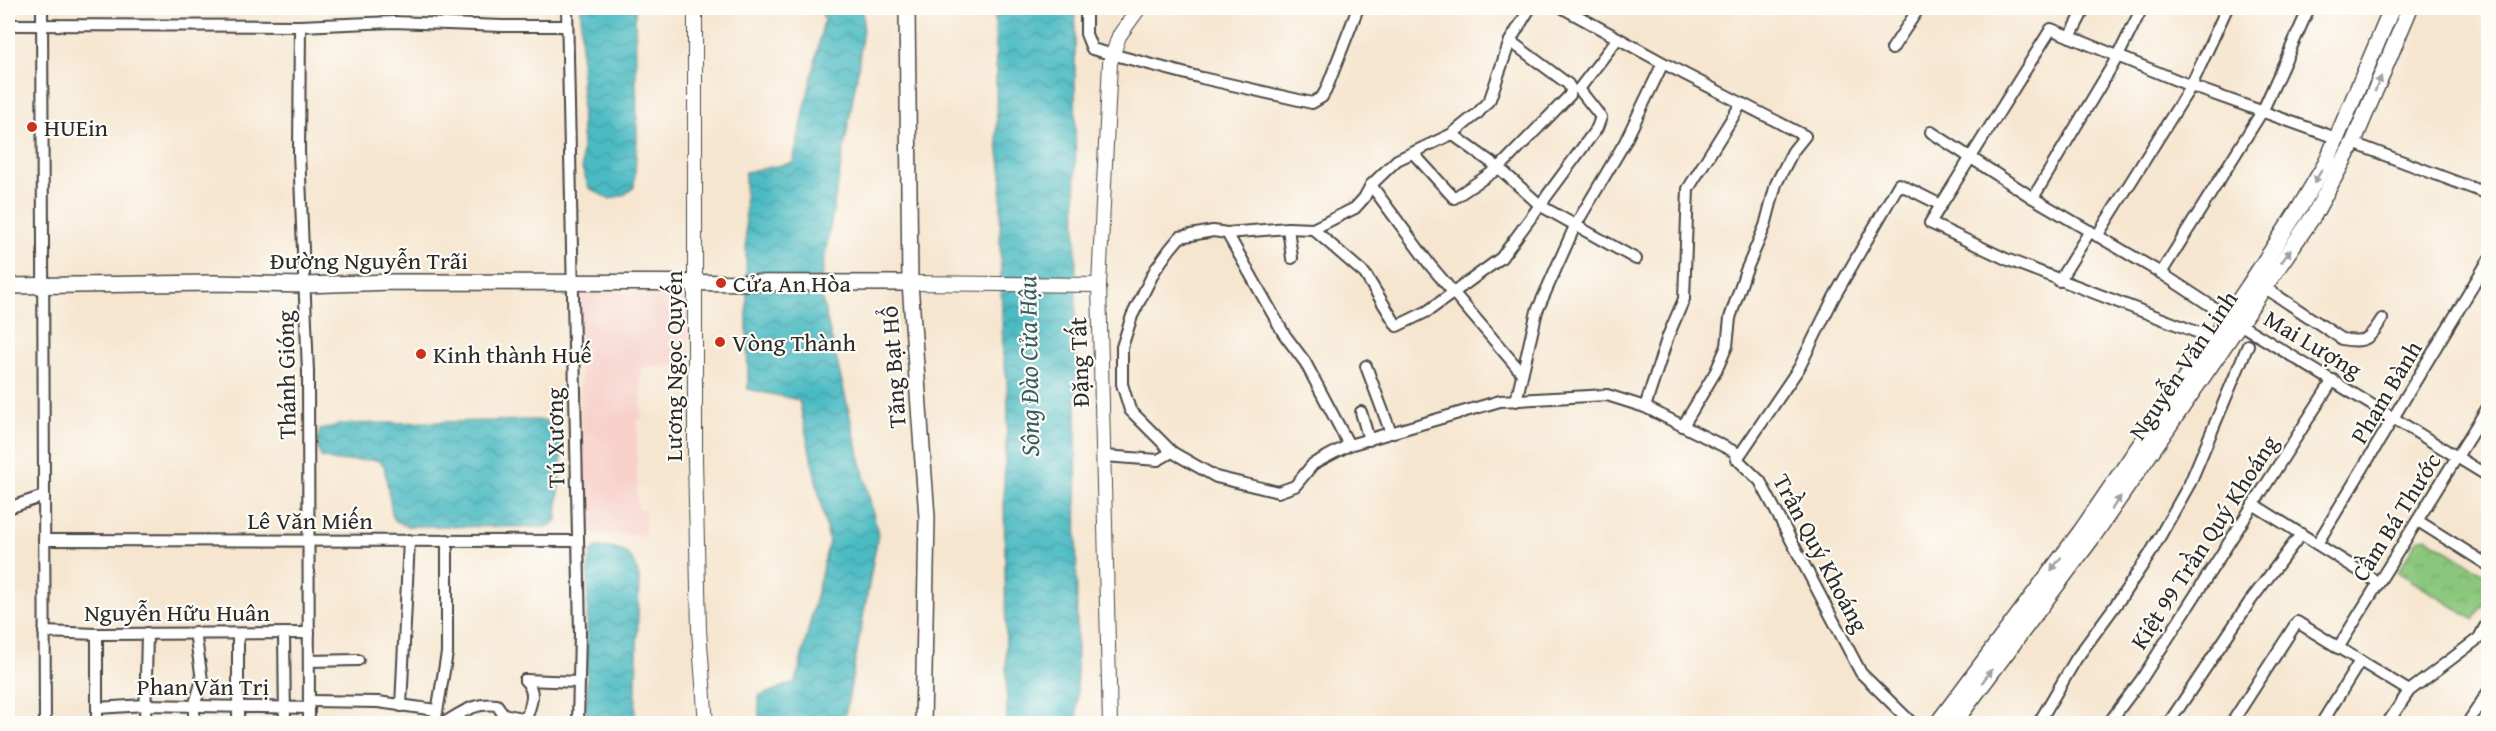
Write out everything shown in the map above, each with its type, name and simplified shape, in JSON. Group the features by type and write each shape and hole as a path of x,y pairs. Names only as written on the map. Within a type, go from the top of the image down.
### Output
{"main road":[{"name":"Tăng Bạt Hổ","path":"907,8 910,283 927,516 923,723"},
{"name":"Nguyễn Văn Linh","path":"1953,723 2087,534 2233,320 2326,163 2392,8"},
{"name":"Nguyễn Văn Linh","path":"1937,723 2087,534 2211,342 2264,287 2314,215 2353,143 2410,8"},
{"path":"2378,41 2393,47"},
{"name":"Đường Nguyễn Trãi","path":"8,286 214,282 306,285 392,282 910,283"}],"street":[{"path":"42,8 45,723"},
{"name":"Tú Xương","path":"567,8 580,633 578,723"},
{"name":"Lương Ngọc Quyến","path":"695,8 697,283 695,459 699,630 706,723"},
{"path":"1086,8 1086,34 1092,48 1202,78 1312,103 1322,97 1326,90 1358,8"},
{"name":"Đặng Tất","path":"1110,723 1099,285 1112,53 1119,36 1139,8"},
{"path":"1510,41 1568,84 1601,117 1597,128 1501,258 1428,311 1397,327 1365,274 1313,229 1355,208 1371,185 1397,160 1452,134 1478,113 1490,99 1510,41 1530,8"},
{"path":"1563,8 1663,63 1805,136 1793,151 1776,184 1765,225 1745,273 1730,318 1727,346 1716,371 1683,426"},
{"path":"1892,49 1919,8"},
{"path":"2070,37 2085,8"},
{"path":"2033,198 2118,56 2142,8"},
{"path":"2059,281 2094,233 2191,86 2227,8"},
{"path":"2161,273 2263,111 2309,8"},
{"path":"8,25 300,26 393,22 567,26"},
{"name":"Thánh Gióng","path":"300,26 299,152 308,372 309,723"},
{"path":"2211,342 2199,333 2006,260 1930,224 2051,29 2191,86 2336,138"},
{"path":"1413,153 1454,198 1499,168 1574,92 1618,38"},
{"path":"1516,401 1537,311 1575,226 1625,142 1663,63"},
{"path":"1645,407 1668,336 1684,300 1688,189 1741,104"},
{"name":"Mai Lượng","path":"1931,132 2033,198 2161,273 2233,320 2488,476"},
{"path":"1452,134 1499,168 1541,206 1636,259"},
{"path":"2353,143 2488,194"},
{"path":"1737,459 1799,368 1834,297 1899,184 1941,205"},
{"path":"1371,185 1430,265 1521,372"},
{"path":"1288,228 1292,258"},
{"name":"Trần Quý Khoáng","path":"1313,229 1288,228 1227,233 1213,231 1180,237 1155,270 1132,316 1122,347 1122,384 1130,410 1172,452 1216,477 1278,492 1295,486 1313,464 1349,445 1500,401 1607,395 1645,407 1735,452 1737,459 1760,481 1861,673 1913,723"},
{"path":"1227,233 1284,334 1305,362 1349,445"},
{"name":"Phạm Bành","path":"2317,544 2488,261"},
{"path":"910,283 1099,285"},
{"path":"2264,287 2342,339 2357,342 2370,337 2382,319"},
{"path":"2037,723 2076,659 2150,554 2190,483 2248,345"},
{"path":"1366,366 1391,433"},
{"name":"Kiệt 99 Trần Quý Khoáng","path":"2108,723 2141,680 2332,380"},
{"name":"Cầm Bá Thước","path":"2338,648 2488,407"},
{"path":"1361,412 1370,440"},
{"path":"1104,456 1158,460 1172,452"},
{"path":"8,508 44,496"},
{"path":"2253,504 2379,583"},
{"path":"2418,521 2488,565"},
{"path":"2168,723 2252,600 2301,534"},
{"name":"Lê Văn Miến","path":"44,540 577,541"},
{"path":"401,706 409,540"},
{"path":"435,723 447,653 447,540"},
{"path":"2387,723 2409,692 2484,641 2488,621"},
{"path":"2231,723 2297,622 2409,692"},
{"name":"Nguyễn Hữu Huân","path":"44,632 96,634 309,633"},
{"path":"194,723 194,706 202,680 195,632"},
{"path":"145,723 147,633"},
{"path":"284,633 285,723"},
{"path":"96,634 97,723"},
{"path":"238,634 238,723"},
{"path":"309,661 358,660"},
{"path":"2321,723 2360,661"},
{"path":"442,723 471,706 483,703 496,705 503,714 526,719 534,694 532,687 525,680 578,682"},
{"path":"2467,723 2488,692"},
{"name":"Phan Văn Trị","path":"97,708 145,705 285,707 378,702 436,710"}],"shaded area":[{"path":"577,292 688,292 689,365 640,368 642,420 637,420 637,509 645,510 645,535 585,534"}],"green space":[{"path":"2426,537 2488,576 2488,596 2474,620 2398,572 2417,540"}],"water":[{"path":"581,8 635,8 637,137 634,187 625,194 610,199 589,188 582,168"},
{"path":"821,8 863,8 858,70 823,266 822,299 878,534 844,723 759,723 759,696 796,682 829,541 799,400 748,389 745,172 793,163 824,20"},
{"name":"Sông Đào Cửa Hậu","path":"995,8 1075,8 1077,723 1007,723 1004,484 1008,410 1007,378 1003,355 1000,236 1002,174 997,136"},
{"path":"536,420 551,422 560,429 562,440 557,520 547,527 406,526 393,519 384,465 377,460 336,461 321,457 317,442 320,430 342,424"},
{"path":"597,547 620,550 625,553 633,561 639,577 635,723 586,723 588,572 591,553"}],"place":[{"name":"HUEin","path":"32,127"},
{"name":"Cửa An Hòa","path":"721,283"},
{"name":"Vòng Thành","path":"720,342"},
{"name":"Kinh thành Huế","path":"421,354"}]}
